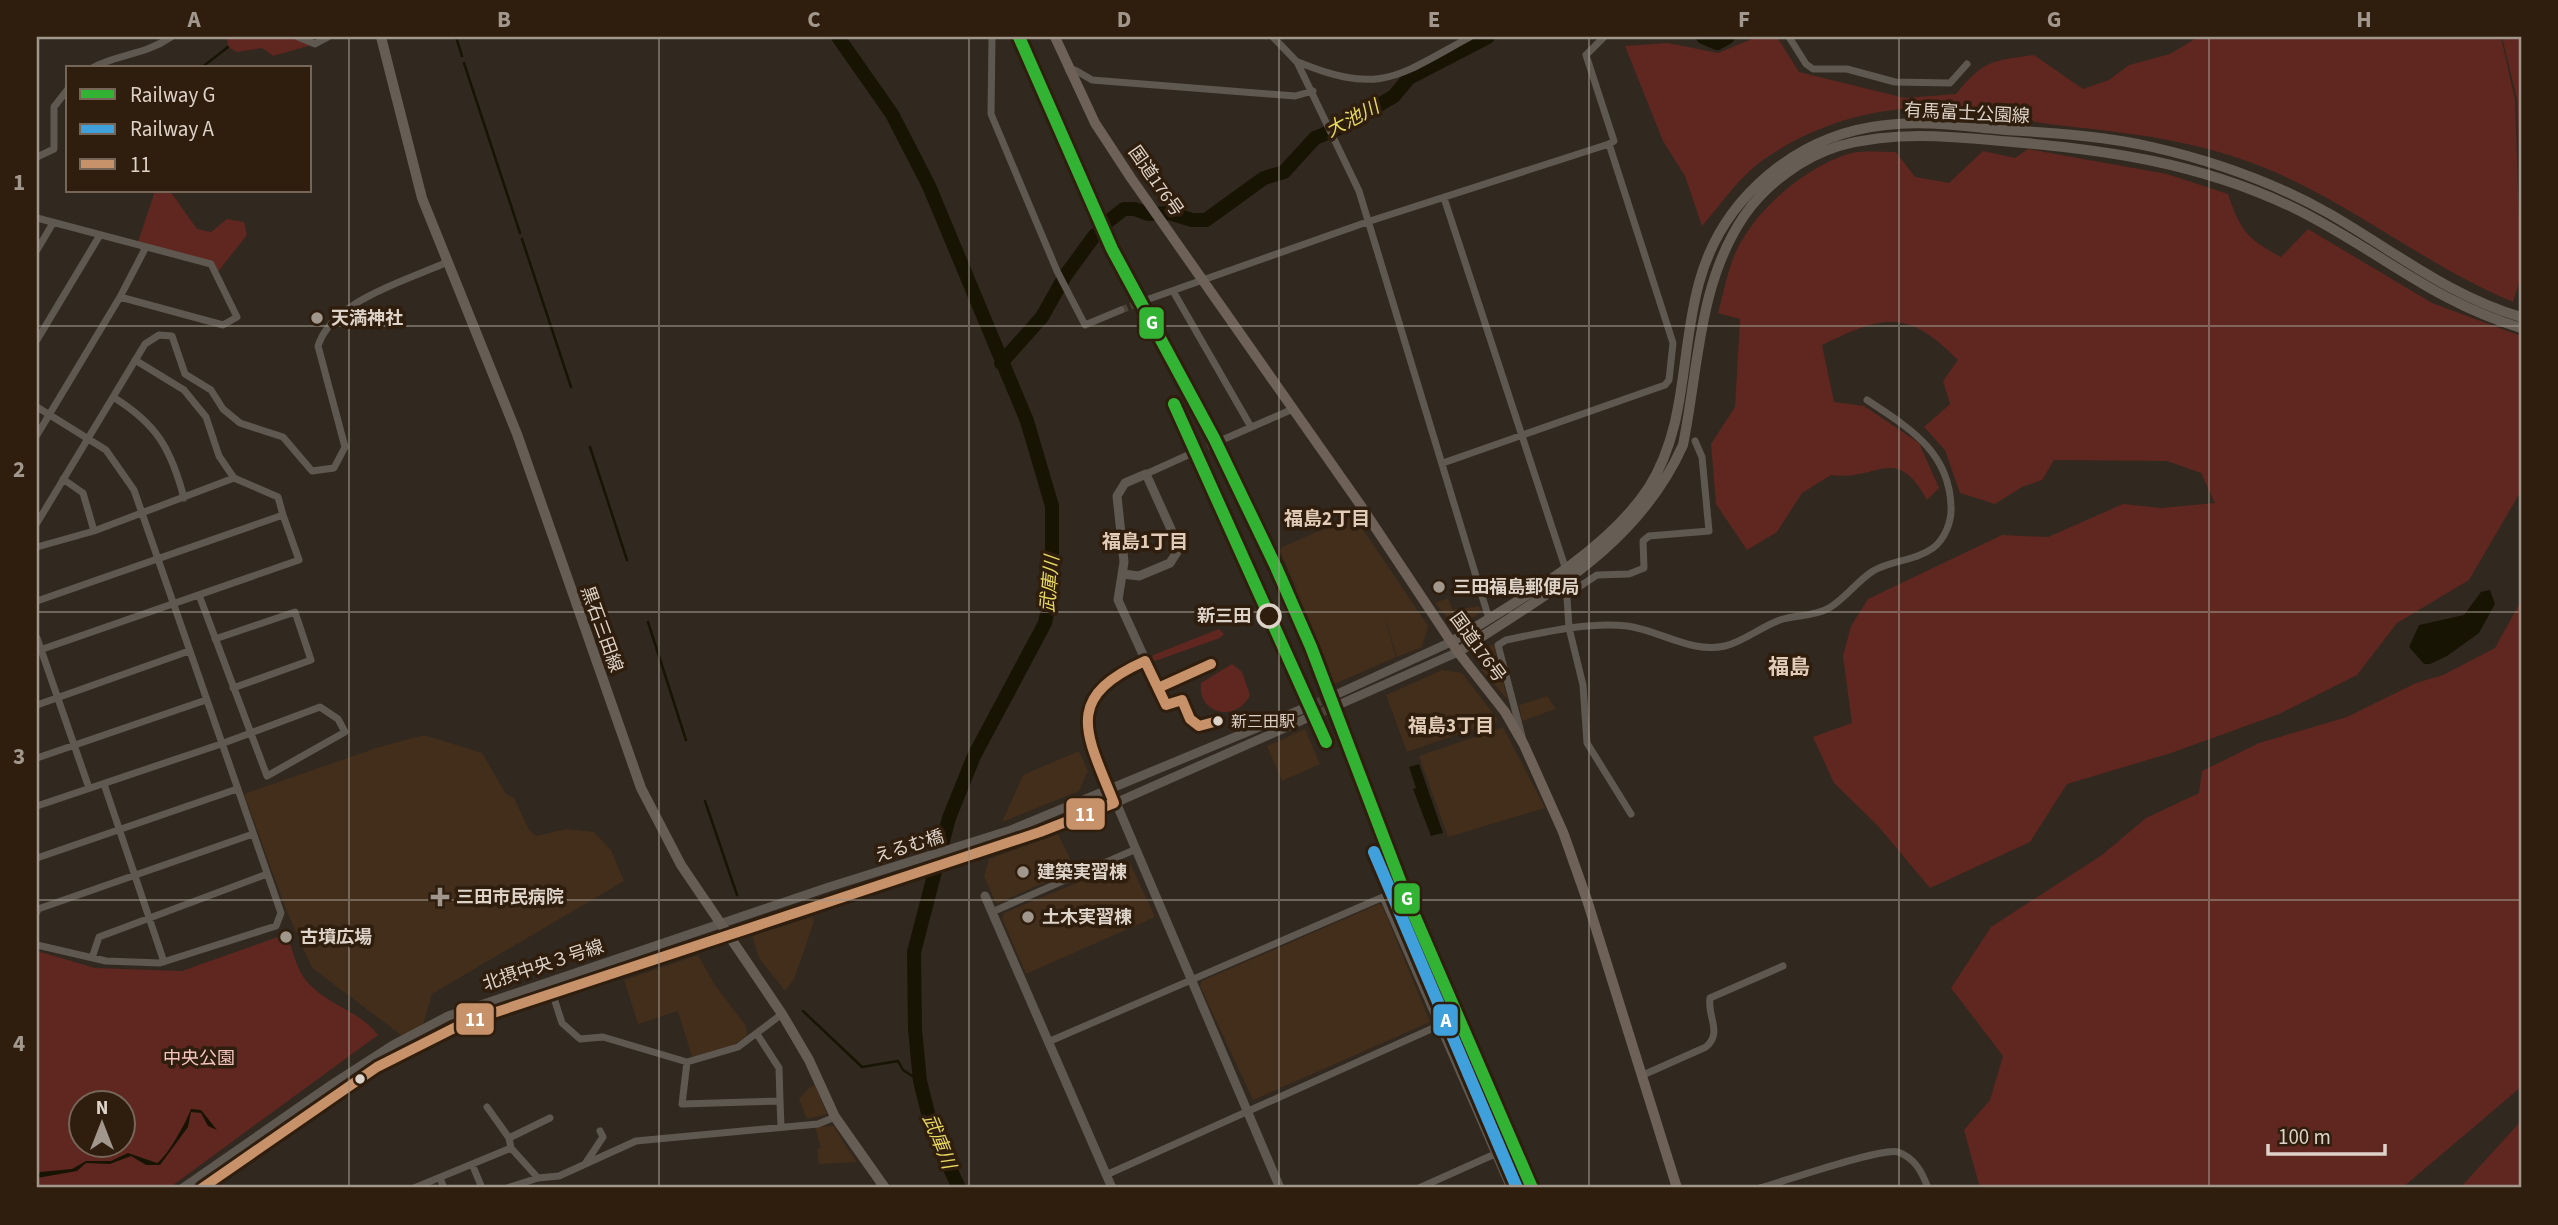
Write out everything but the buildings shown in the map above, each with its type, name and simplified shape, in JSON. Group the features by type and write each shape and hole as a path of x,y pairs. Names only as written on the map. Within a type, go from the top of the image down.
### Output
{"highway":[{"name":"国道176号","path":"1055,37 1095,122 1451,642 1505,712 1524,745 1563,832 1677,1188"}],"main road":[{"name":"黒石三田線","path":"381,37 422,198 517,434 641,788 681,865 782,1014 809,1060 835,1117 885,1188"},
{"name":"有馬富士公園線","path":"1451,642 1565,567 1618,526 1637,504 1662,463 1680,407 1699,281 1709,255 1736,207 1755,187 1790,159 1832,137 1858,129 1915,124 2068,134 2149,146 2188,156 2299,198 2433,281 2468,298 2521,317"},
{"name":"有馬富士公園線","path":"1458,652 1567,580 1623,535 1645,510 1672,469 1683,445 1710,287 1735,230 1763,193 1787,173 1810,158 1836,147 1887,136 1952,136 2081,148 2186,167 2294,208 2328,226 2430,291 2464,308 2521,328"}],"street":[{"path":"96,66 105,61 145,53 171,37"},
{"path":"298,37 315,44 328,37"},
{"path":"992,37 991,114 1068,296 1084,325 1121,310"},
{"path":"1273,37 1297,62 1343,155 1367,222 1443,463 1489,619"},
{"path":"1297,62 1321,72 1366,82 1399,76 1470,37"},
{"path":"1149,299 1204,282 1367,222 1609,144 1614,141 1586,55 1604,37"},
{"path":"1788,37 1806,64 1813,69 1846,69 1895,82 1950,83 1967,64"},
{"path":"1069,71 1075,70 1091,80 1124,83 1295,96 1313,91"},
{"path":"37,157 54,149 54,107 66,92"},
{"path":"1443,463 1665,385 1669,380 1673,343 1609,144"},
{"path":"1444,198 1565,567 1569,628 1583,685 1587,743 1630,814"},
{"path":"37,218 211,264 237,317 223,325 120,297"},
{"path":"37,250 53,223"},
{"path":"37,340 100,235"},
{"path":"37,435 120,297 146,247"},
{"path":"37,523 145,344 159,335 172,336 185,374 211,390 223,409 240,423 283,437 312,471 334,468 345,447 318,346 322,332 342,310 446,263"},
{"path":"1173,291 1251,427"},
{"path":"39,650 299,560 278,498 234,478 219,456 206,417 184,390 135,360"},
{"path":"113,397 137,412 159,435 175,464 184,498"},
{"path":"1524,745 1520,716 1498,645 1506,640 1569,628 1630,626 1702,646 1725,646 1784,619 1831,607 1875,570 1917,557 1934,548 1940,541 1951,513 1951,488 1945,472 1928,444 1867,400"},
{"path":"37,407 106,450 134,490 281,913 275,926 164,962 106,961 37,945"},
{"path":"1222,440 1293,409"},
{"path":"1568,594 1597,575 1638,572 1644,568 1643,541 1649,537 1709,531 1702,457 1695,441"},
{"path":"1166,705 1118,600 1123,575 1123,536 1117,496 1125,483 1188,455"},
{"path":"1123,575 1139,576 1170,563 1177,552 1175,538 1146,474"},
{"path":"37,547 94,531 234,478"},
{"path":"63,479 83,493 94,531"},
{"path":"37,601 284,515"},
{"path":"37,806 104,785 221,744 249,733 320,707 338,719 345,732 267,776 249,733 198,595"},
{"path":"215,639 295,612 311,660 233,688"},
{"path":"37,638 89,788"},
{"path":"1451,642 1335,701 1458,652"},
{"path":"37,705 189,651"},
{"path":"1145,661 1107,679 1091,696 1087,706 1086,733 1280,1188"},
{"path":"37,758 206,700"},
{"path":"1110,792 1300,710"},
{"path":"1114,803 1305,719"},
{"path":"104,785 164,962"},
{"path":"37,858 237,789"},
{"name":"えるむ橋","path":"829,887 999,834 1110,792"},
{"name":"えるむ橋","path":"831,899 1040,832 1114,803"},
{"path":"37,912 38,909 253,834"},
{"path":"992,912 1134,850"},
{"path":"92,958 99,937 267,874"},
{"name":"北摂中央３号線","path":"183,1188 331,1085 422,1028 477,1004 829,887"},
{"path":"985,896 1112,1188"},
{"path":"1048,1042 1382,897 1510,1188"},
{"name":"北摂中央３号線","path":"202,1188 400,1054 466,1022 831,899"},
{"path":"1643,1075 1706,1047 1713,1041 1715,1035 1710,998 1783,966"},
{"path":"552,992 562,1023 580,1039 603,1037 687,1062 738,1047 782,1014"},
{"path":"1106,1175 1440,1025"},
{"path":"757,1034 779,1068 781,1126"},
{"path":"687,1062 682,1104 780,1101"},
{"path":"487,1107 509,1138 511,1148 538,1178"},
{"path":"507,1188 538,1178 559,1176 636,1141 818,1124 835,1117"},
{"path":"509,1138 550,1118"},
{"path":"584,1164 603,1137 600,1131"},
{"path":"414,1188 511,1148"},
{"path":"1760,1188 1888,1151 1896,1151 1913,1160 1923,1173 1927,1188"},
{"path":"1419,1188 1495,1154"},
{"path":"472,1164 482,1188"},
{"path":"440,1178 444,1188"}],"shaded area":[{"path":"1354,516 1428,626 1422,647 1397,657 1382,609 1396,657 1330,686 1290,591 1296,588 1280,551 1282,547"},
{"path":"2490,590 2495,604 2479,633 2447,656 2424,664 2409,647 2419,625 2464,615 2481,592"},
{"path":"1448,598 1453,610 1479,606 1482,612 1469,620 1447,618 1435,603"},
{"path":"1491,644 1494,646 1508,700 1481,669"},
{"path":"1442,670 1462,673 1498,720 1407,752 1386,695"},
{"path":"1547,696 1556,709 1522,721 1519,705"},
{"path":"1503,727 1545,808 1448,837 1419,756"},
{"path":"1305,729 1320,764 1282,781 1267,746"},
{"name":"三田市民病院","path":"424,735 482,753 506,794 514,798 529,830 536,836 566,829 594,832 611,850 624,881 432,994 422,1028 405,1038 312,968 287,912 244,794 376,748"},
{"path":"1079,751 1088,771 1079,791 1002,822 1023,775"},
{"path":"1419,764 1443,833 1431,836 1413,789 1416,788 1409,767"},
{"name":"建築実習棟","path":"1058,834 1075,869 998,903 995,901 984,876 989,859"},
{"path":"1129,861 1155,917 1026,974 1002,918 1004,913"},
{"path":"1382,905 1430,1022 1253,1100 1200,986 1202,981"},
{"path":"812,917 814,922 794,979 785,991 759,958 752,936"},
{"path":"698,955 715,985 746,1026 747,1036 731,1046 692,1057 678,1011 638,1024 624,980"},
{"path":"815,1085 827,1114 807,1119 799,1099"},
{"path":"191,1109 201,1110 217,1130 208,1126 201,1113 191,1112 188,1127 160,1165 146,1165 134,1158 136,1156 157,1163 181,1130"},
{"path":"834,1126 857,1162 819,1164 817,1149 821,1148 815,1127"},
{"path":"126,1158 110,1164 86,1163 77,1171 37,1178 40,1172 72,1169 86,1161"}],"green space":[{"path":"227,37 298,37 315,44 273,56 262,48 237,52 228,47"},
{"path":"1777,37 1799,72 1905,98 1956,94 1974,74 1989,64 2034,55 2083,89 2109,80 2129,65 2170,54 2198,37 2501,37 2515,100 2521,276 2513,302 2456,274 2290,179 2234,157 2152,137 1954,109 1915,108 1869,114 1803,136 1755,167 1702,226 1685,176 1663,141 1625,46 1668,43 1718,53 1752,39"},
{"path":"2502,37 2521,37 2521,200 2517,99"},
{"path":"2028,149 2167,174 2228,194 2246,232 2260,245 2281,257 2308,229 2432,303 2521,336 2521,491 2469,580 2397,623 2357,675 2279,714 2171,753 2067,784 2030,842 1930,888 1878,826 1834,783 1813,737 1852,723 1843,656 1851,626 1868,599 2002,535 2048,537 2123,504 2161,508 2215,503 2201,473 2167,461 2054,460 2042,480 2022,487 1995,504 1960,493 1945,450 1924,427 1950,404 1943,381 1958,360 1940,343 1909,324 1878,323 1862,327 1822,345 1834,402 1864,406 1919,443 1939,488 1927,500 1916,483 1895,468 1847,476 1831,475 1802,493 1777,532 1747,550 1716,504 1711,444 1735,407 1740,319 1718,313 1731,264 1753,224 1789,187 1833,160 1853,153 1896,152 1915,177 1949,183 1983,151 2015,158"},
{"path":"155,192 171,192 197,229 211,232 227,219 244,222 247,235 216,274 211,264 137,245"},
{"path":"2521,601 2521,1087 2402,1188 1980,1188 1964,1130 1990,1100 2003,1056 1951,988 1991,927 2102,855 2146,818 2199,793 2202,771 2259,743 2347,717 2416,683 2443,675 2495,648"},
{"path":"1219,629 1224,634 1220,638 1155,661 1152,658 1153,655"},
{"path":"1232,664 1242,672 1250,695 1244,704 1236,709 1219,712 1205,702 1201,694 1201,683"},
{"name":"中央公園","path":"286,934 302,975 310,985 361,1019 378,1035 169,1188 37,1188 37,951 95,968 182,971"},
{"path":"2521,1121 2521,1188 2460,1188"}],"waterway":[{"path":"456,37 462,56"},
{"name":"武庫川","path":"838,37 892,114 929,186 1027,421 1052,506 1052,589 1045,623 974,756 949,818 914,952 915,1029 920,1081 932,1129 959,1188"},
{"name":"大池川","path":"1106,223 1124,209 1206,220 1264,178 1284,172 1315,138 1344,126 1394,96 1409,78 1488,37"},
{"name":"大池川","path":"1703,37 1717,43 1728,37"},
{"path":"204,66 228,47"},
{"path":"464,63 520,233"},
{"name":"大池川","path":"1001,363 1042,317 1065,276 1095,235"},
{"path":"522,239 571,387"},
{"path":"590,447 627,560"},
{"path":"648,622 686,740"},
{"path":"705,801 737,895"},
{"path":"803,1011 862,1067 898,1061 903,1070 920,1081"}],"tunnel":[{"path":"1121,310 1149,299"},
{"path":"1188,455 1222,440"},
{"path":"1300,710 1333,696"},
{"path":"1305,719 1336,706"}],"rail line":[{"name":"G","path":"1019,37 1112,249 1214,438 1276,567 1311,647 1405,894 1532,1188"},
{"name":"G","path":"1174,404 1326,742"},
{"name":"A","path":"1374,852 1517,1188"}],"transit line":[{"name":"11","path":"202,1188 377,1067 466,1022 1040,832 1114,803 1090,737 1088,720 1091,704 1101,689 1119,675 1145,661 1166,705 1182,700 1190,719 1199,726 1218,721"},
{"name":"11","path":"1158,688 1211,664"}],"place":[{"name":"天満神社","path":"317,318"},
{"name":"三田福島郵便局","path":"1439,587"},
{"name":"新三田","path":"1269,616"},
{"name":"新三田駅","path":"1218,721"},
{"name":"建築実習棟","path":"1023,872"},
{"name":"三田市民病院","path":"440,897"},
{"name":"土木実習棟","path":"1028,917"},
{"name":"古墳広場","path":"286,937"}],"district":[{"name":"福島2丁目","path":"1327,518"},
{"name":"福島1丁目","path":"1145,541"},
{"name":"福島","path":"1789,667"},
{"name":"福島3丁目","path":"1451,725"}]}
